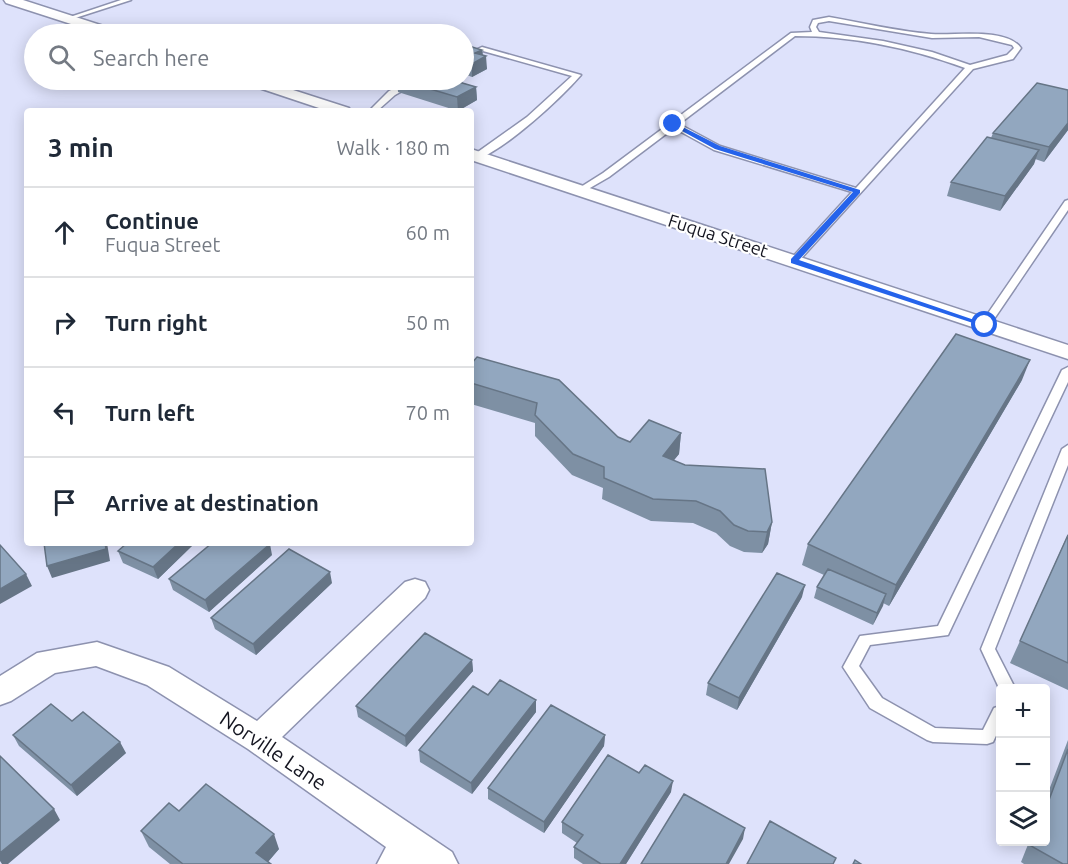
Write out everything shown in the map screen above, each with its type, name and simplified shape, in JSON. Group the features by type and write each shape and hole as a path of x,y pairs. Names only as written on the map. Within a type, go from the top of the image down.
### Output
{"street":[{"path":"0,2 10,0 83,24"},
{"path":"279,90 334,108"},
{"name":"Fuqua Street","path":"474,155 1068,352"},
{"path":"259,739 415,590"},
{"name":"Norville Lane","path":"0,692 48,662 97,654 158,676 259,739 402,854 440,864"}],"lane":[{"path":"67,19 128,0"},
{"path":"794,261 970,67 1010,57 1018,48 1014,43 979,35 932,36 829,19 815,21 813,27 816,33"},
{"path":"580,190 606,175 794,34 816,33 938,54 970,67"},
{"path":"474,53 482,49 577,75 555,99 512,134 474,155"},
{"path":"376,108 398,90"},
{"path":"673,124 717,148 858,191"},
{"path":"985,325 1068,203"},
{"path":"996,720 987,737 933,735 876,703 851,667 865,640 943,631 1053,397 1068,370"},
{"path":"1005,684 988,649 1068,449"}],"building":[{"path":"474,48 482,50 475,53 486,56 474,63"},
{"path":"1037,83 1068,90 1068,123 1049,147 993,133"},
{"path":"434,90 470,90 457,97"},
{"path":"987,137 1039,150 1005,196 951,182"},
{"path":"956,334 1030,360 896,585 808,544"},
{"path":"477,357 559,380 618,437 630,442 649,420 681,433 663,456 685,465 765,469 772,522 767,532 748,531 734,525 720,511 696,501 653,499 604,478 604,467 573,454 535,415 537,403 474,384 474,360"},
{"path":"1068,535 1068,663 1020,641"},
{"path":"0,545 26,574 0,589"},
{"path":"44,546 106,546 106,549 47,566"},
{"path":"124,546 176,546 153,567 118,551"},
{"path":"208,546 268,546 205,600 169,579"},
{"path":"289,549 330,572 253,644 211,618"},
{"path":"828,569 886,594 877,613 817,587"},
{"path":"777,573 805,585 739,698 708,683"},
{"path":"425,633 472,660 405,736 356,706"},
{"path":"500,680 536,700 471,783 419,750 473,686 488,695"},
{"path":"51,704 72,721 83,712 120,742 71,785 13,735"},
{"path":"551,705 605,735 544,822 488,788"},
{"path":"1068,749 1068,864 1063,864 1031,846 1050,846 1050,797"},
{"path":"608,755 639,773 645,765 673,781 620,864 601,864 574,847 583,835 562,822"},
{"path":"0,756 54,809 0,853"},
{"path":"206,784 274,834 256,853 271,864 183,864 141,831 169,803 179,811"},
{"path":"684,794 745,828 726,864 641,864"},
{"path":"770,821 836,858 833,864 747,864"}],"route":[{"path":"673,124 717,148 858,191 794,261 985,325"}]}
